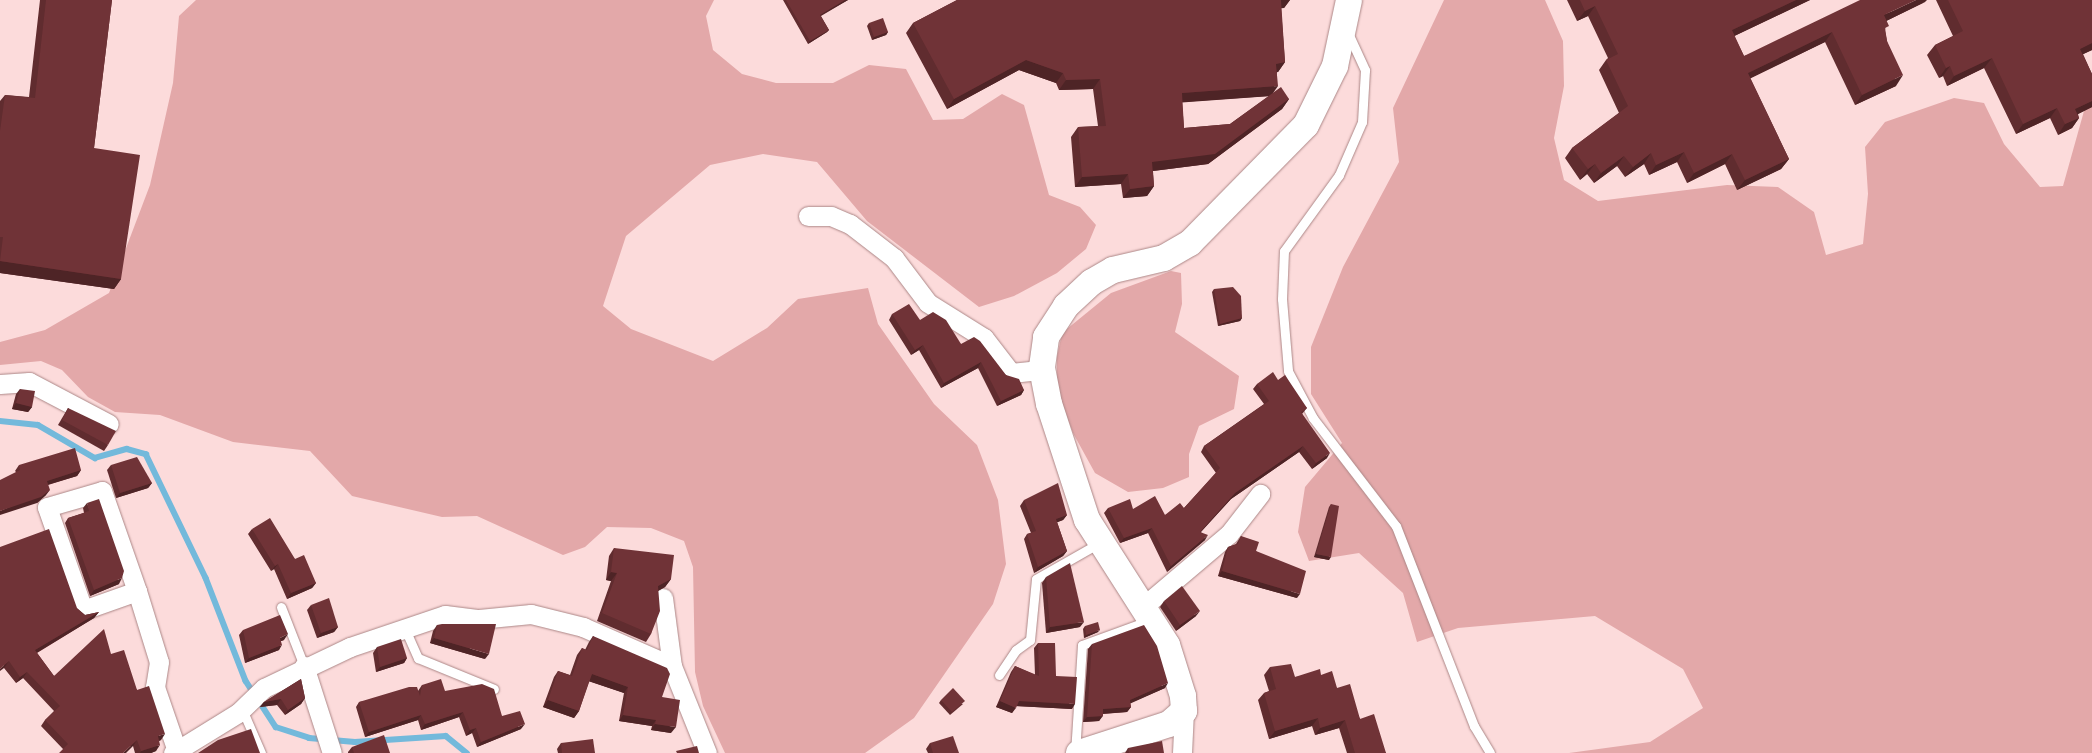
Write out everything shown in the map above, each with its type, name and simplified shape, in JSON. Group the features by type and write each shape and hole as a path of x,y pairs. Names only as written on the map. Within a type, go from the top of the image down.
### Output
{"street":[{"path":"1182,753 1184,711 1178,672 1148,613 1087,520 1049,404 1042,370 1046,337 1077,294 1113,270 1178,253 1306,125 1324,95 1346,12"},
{"path":"808,216 831,216 850,224 894,258 928,303 984,338 1011,373 1042,370"},
{"path":"0,384 29,382 109,424"},
{"path":"137,591 83,610 48,507 102,490 137,591 159,662 155,688 175,752 242,710 264,688 304,666 445,616 479,620 531,614 583,627 672,666"},
{"path":"1148,613 1215,547 1260,494"},
{"path":"663,598 672,666 707,753"},
{"path":"304,666 332,753"},
{"path":"1079,753 1169,724 1184,711"}],"lane":[{"path":"1346,12 1365,70 1362,122 1339,175 1284,251 1282,299 1288,371 1313,418 1396,526 1474,726 1490,753"},
{"path":"999,675 1016,650 1030,640 1036,579 1100,542"},
{"path":"281,608 304,666"},
{"path":"1075,753 1082,645 1148,613"},
{"path":"405,629 418,658 494,689"},
{"path":"242,710 261,753"}],"shaded area":[{"path":"196,0 714,0 706,16 713,50 742,74 776,83 833,83 869,65 906,69 933,120 963,119 1002,94 1024,105 1049,195 1080,207 1096,225 1086,249 1057,273 1014,296 979,307 867,221 817,162 763,154 710,165 626,236 603,306 631,329 713,361 767,328 798,299 868,288 878,324 934,404 977,445 998,500 1006,564 993,604 914,718 865,753 725,753 703,706 695,672 693,567 684,541 651,528 607,527 585,547 563,555 477,516 442,517 352,496 310,451 233,442 160,415 115,412 88,397 62,370 41,361 0,365 0,342 45,330 109,293 150,185 173,83 179,16"},
{"path":"1444,0 1545,0 1563,41 1564,86 1554,138 1564,180 1598,201 1727,185 1778,187 1814,212 1826,255 1863,244 1868,194 1865,147 1885,122 1954,98 1984,103 2004,144 2040,187 2063,186 2084,111 2092,103 2092,753 1569,753 1650,742 1703,708 1683,669 1595,616 1458,628 1417,642 1403,593 1359,553 1309,561 1298,532 1305,487 1342,443 1311,394 1311,347 1343,267 1399,162 1393,108"},
{"path":"1171,271 1181,273 1182,304 1175,332 1239,376 1234,409 1199,426 1189,454 1189,477 1163,488 1128,492 1095,473 1073,433 1057,391 1057,357 1062,333 1111,293"}],"building":[{"path":"46,0 112,0 94,148 140,155 121,279 0,261 3,237 0,237 0,131 5,95 35,98"},
{"path":"786,0 845,0 820,15 829,30 810,41"},
{"path":"957,0 1281,0 1285,62 1276,64 1278,86 1182,93 1184,128 1230,124 1281,87 1289,99 1215,154 1152,162 1154,186 1130,189 1128,174 1082,177 1078,127 1106,126 1100,79 1066,80 1063,73 1026,60 954,99 913,23"},
{"path":"1580,0 1796,0 1732,30 1744,56 1860,0 1916,0 1884,15 1889,26 1885,28 1887,41 1903,75 1862,95 1832,32 1748,73 1789,159 1745,180 1732,154 1694,173 1684,152 1656,165 1651,153 1633,167 1624,156 1601,173 1595,164 1588,169 1572,148 1628,106 1606,60 1618,54 1595,6 1585,11"},
{"path":"1948,0 2092,0 2092,43 2080,49 2092,74 2092,101 2075,109 2079,118 2065,124 2057,108 2023,124 1992,58 1954,76 1950,66 1946,68 1935,45 1963,31"},
{"path":"883,18 888,32 874,37 869,23"},
{"path":"1233,287 1241,296 1242,318 1220,324 1214,289"},
{"path":"909,304 920,320 933,312 946,320 961,344 974,337 980,341 1006,375 1019,379 1024,390 1001,401 981,362 944,383 923,345 915,350 892,314"},
{"path":"1273,372 1278,380 1285,375 1307,408 1301,412 1330,453 1316,463 1303,446 1235,493 1200,532 1208,535 1171,566 1152,528 1124,538 1108,508 1130,499 1133,509 1155,496 1165,515 1180,503 1184,508 1220,468 1204,446 1269,401 1257,384"},
{"path":"20,389 35,391 32,407 16,403"},
{"path":"68,408 116,431 108,445 62,420"},
{"path":"75,448 81,470 47,481 50,490 41,497 0,511 0,480 20,470 19,465"},
{"path":"137,457 152,483 120,493 111,465"},
{"path":"1058,483 1067,515 1056,519 1067,551 1038,567 1027,534 1036,531 1024,500"},
{"path":"99,499 124,571 122,578 94,590 68,518 89,511 87,503"},
{"path":"1331,504 1339,506 1331,557 1316,554"},
{"path":"270,518 295,559 304,555 316,583 291,593 278,564 275,566 252,529"},
{"path":"49,529 77,608 85,615 99,612 35,650 54,676 104,629 111,654 124,650 137,690 149,686 165,734 158,736 160,745 141,751 137,740 123,753 59,753 68,744 45,720 60,706 27,672 20,677 9,661 0,669 0,547"},
{"path":"1241,536 1259,542 1256,551 1306,571 1300,594 1222,571 1228,547 1238,544"},
{"path":"614,548 674,555 671,579 658,586 660,611 651,634 602,613 617,573 611,572"},
{"path":"1070,563 1084,622 1050,627 1046,577"},
{"path":"1182,586 1200,611 1180,625 1164,601"},
{"path":"329,598 338,627 321,633 311,605"},
{"path":"280,615 288,634 280,638 282,645 249,658 243,630"},
{"path":"1098,622 1100,630 1086,635 1085,626"},
{"path":"496,624 489,654 434,638 437,625"},
{"path":"1144,625 1157,646 1168,683 1130,700 1131,707 1103,709 1103,716 1087,717 1092,644"},
{"path":"593,636 667,668 670,674 662,697 680,700 676,727 655,724 656,720 623,715 628,687 592,674 579,711 548,700 558,671 572,676 582,648 587,650"},
{"path":"401,639 407,658 380,667 377,647"},
{"path":"1038,643 1055,643 1056,676 1077,677 1075,704 1019,701 1016,708 1000,701 1015,666 1039,676"},
{"path":"1291,664 1295,677 1320,669 1321,675 1332,671 1337,688 1350,684 1360,719 1374,714 1386,753 1355,753 1345,720 1320,728 1318,718 1275,731 1264,693 1276,689 1270,667"},
{"path":"301,679 305,698 288,710 281,699 264,702"},
{"path":"441,679 445,691 482,684 494,689 502,716 520,711 525,724 481,742 476,728 470,730 463,712 425,724 421,715 369,732 359,702 409,687 417,687 420,696 422,685"},
{"path":"953,688 965,701 952,712 941,700"},
{"path":"251,729 260,753 198,753 218,740"},
{"path":"384,735 390,753 354,753 352,747"},
{"path":"953,736 959,753 933,753 930,743"},
{"path":"593,739 595,753 562,753 561,743"},
{"path":"1162,741 1164,753 1129,753 1128,748"},
{"path":"697,746 699,753 677,753 676,751"}],"waterway":[{"path":"0,421 38,425 95,458 127,449 146,454 206,578 246,681 276,727 309,738 355,742 446,736 467,753"}]}
